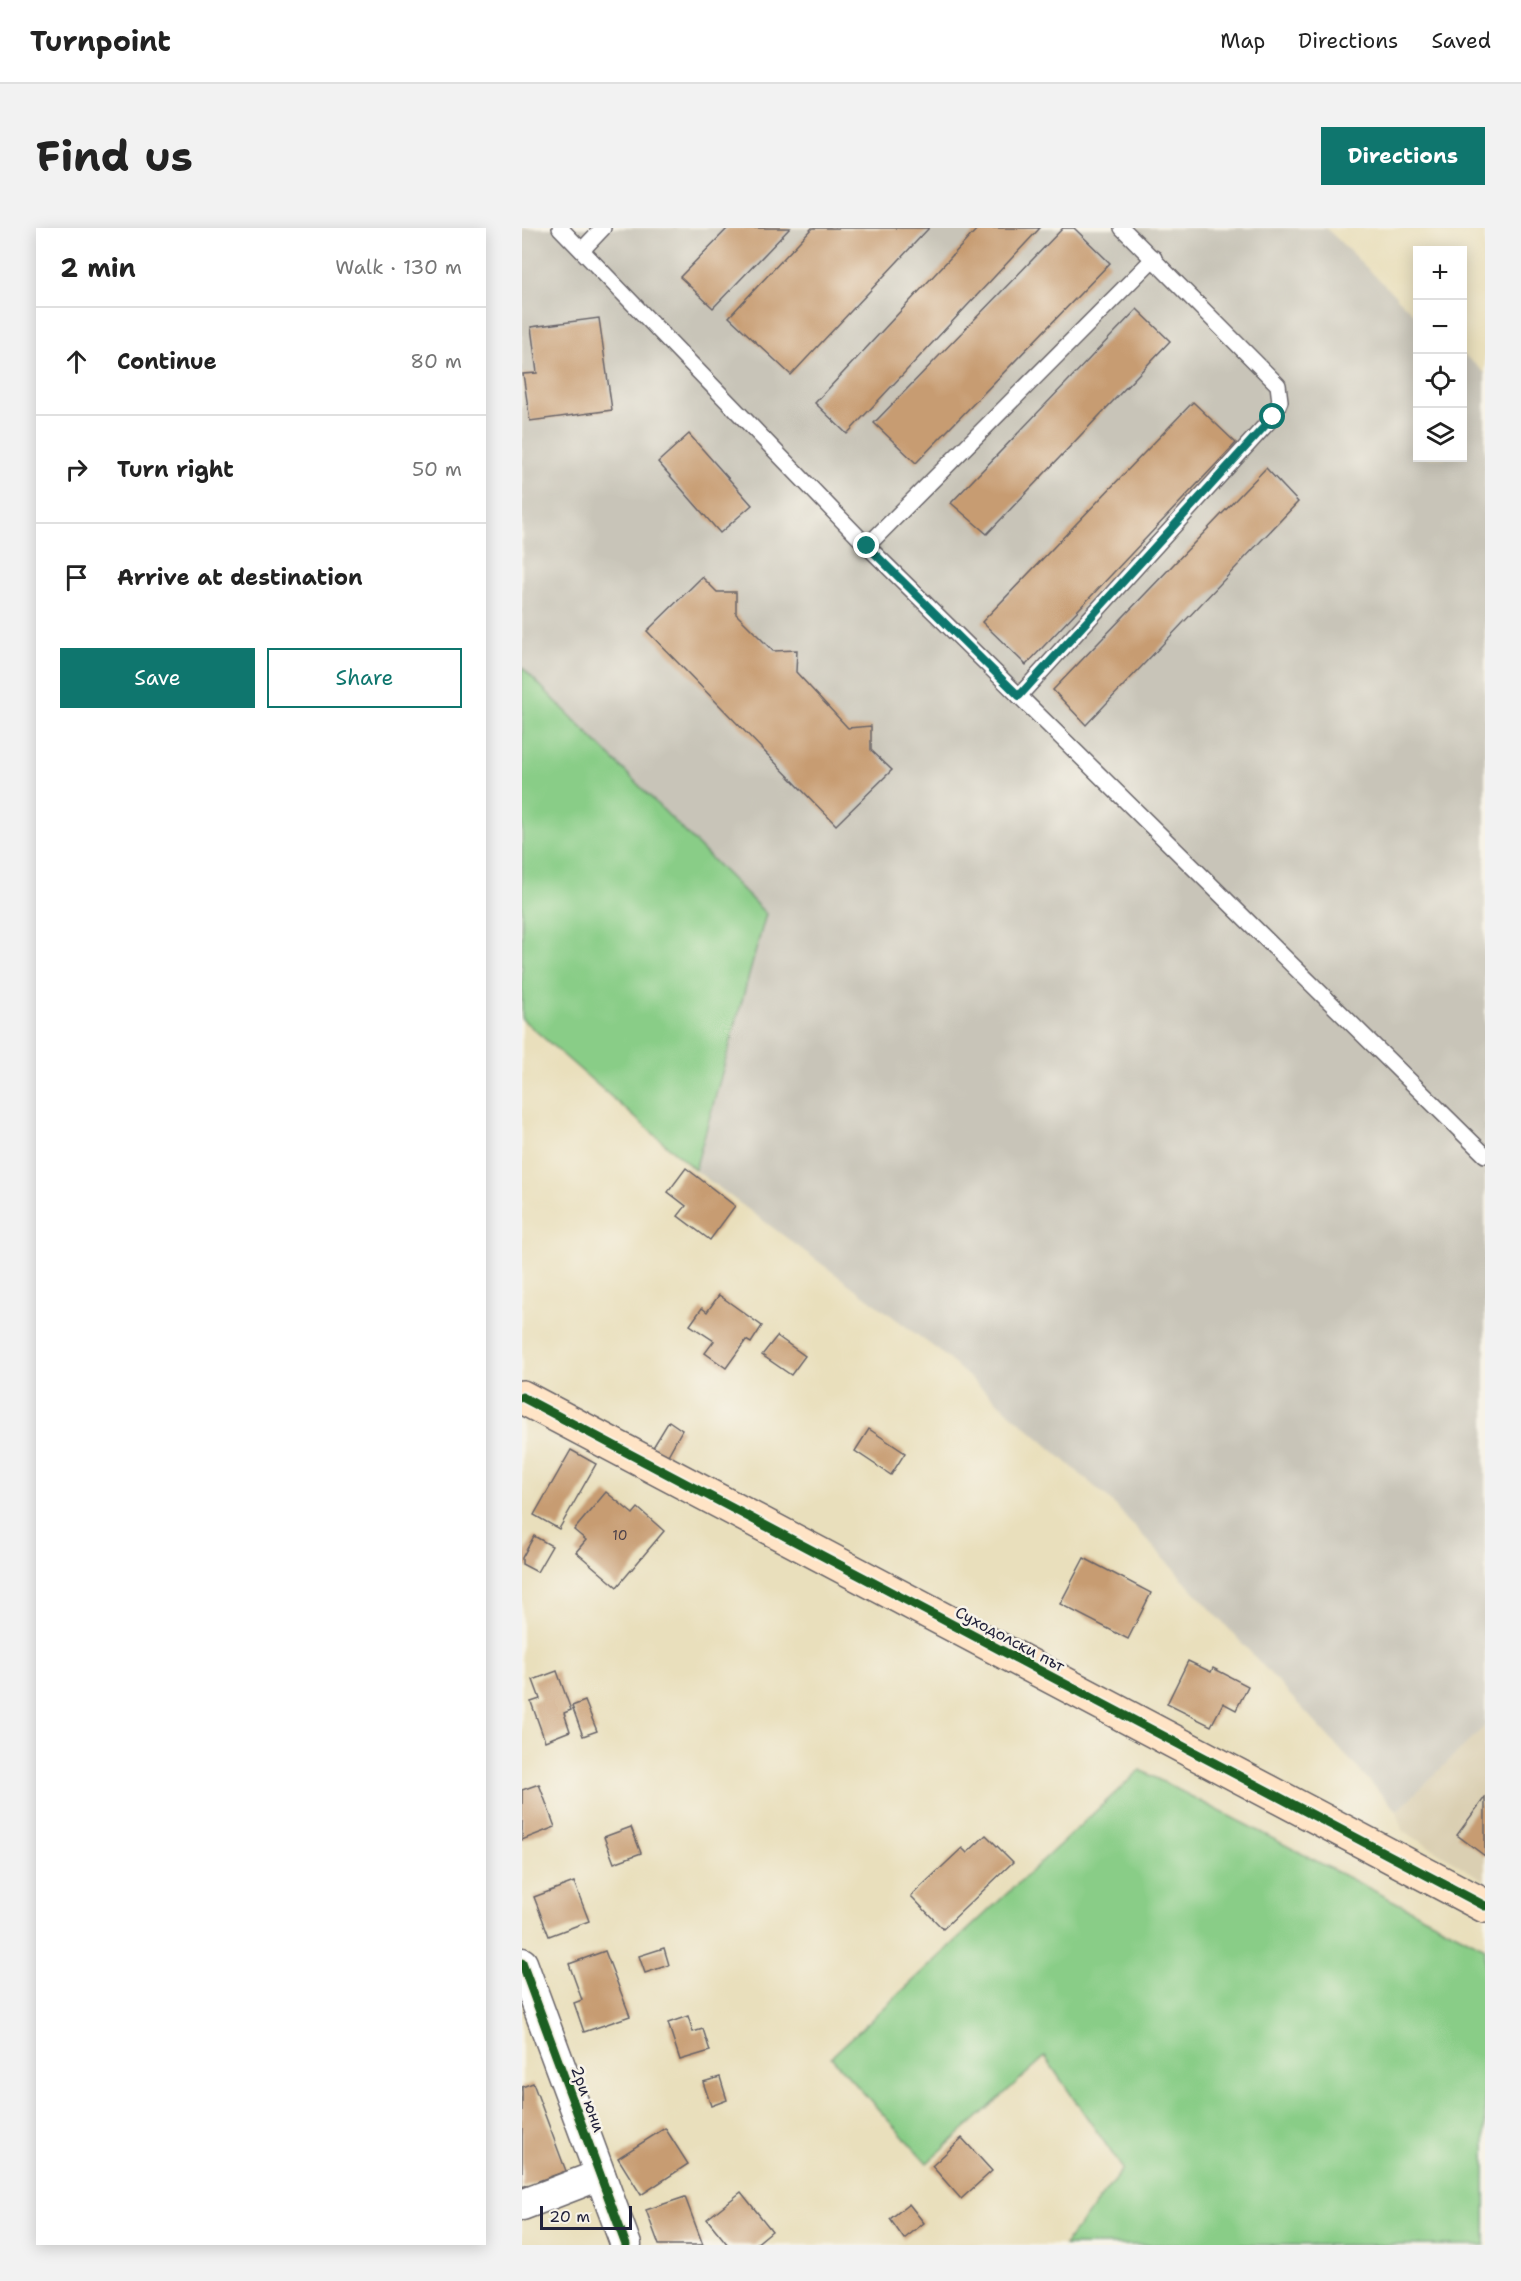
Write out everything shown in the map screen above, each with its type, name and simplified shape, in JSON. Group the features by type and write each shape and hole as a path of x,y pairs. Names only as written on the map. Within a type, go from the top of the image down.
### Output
{"street":[{"name":"Суходолски път","path":"522,1397 1485,1906"},
{"name":"2ри юни","path":"522,1963 626,2245"},
{"path":"522,2205 600,2175"}],"lane":[{"path":"560,228 867,546 1485,1155"},
{"path":"582,250 603,228"},
{"path":"1019,696 1273,417 1280,401 1278,385 1122,228"},
{"path":"867,546 1154,258"}],"shaded area":[{"path":"522,228 1326,228 1413,313 1413,462 1467,462 1467,357 1485,373 1485,1726 1397,1811 1110,1500 939,1351 695,1170 766,914 522,667"},
{"path":"1485,1726 1485,1881 1402,1830 1397,1811"}],"green space":[{"path":"522,667 766,914 695,1170 522,1019"},
{"path":"1140,1770 1485,1948 1485,2245 1064,2245 1123,2169 1045,2057 927,2163 831,2057"}],"building":[{"path":"728,228 790,228 713,308 680,277"},
{"path":"812,228 929,228 791,375 729,317"},
{"path":"978,228 1040,228 847,434 815,403"},
{"path":"1063,228 1074,228 1110,263 916,463 874,423"},
{"path":"1137,309 1170,341 987,534 951,503"},
{"path":"599,318 612,410 530,421 523,374 537,373 531,327"},
{"path":"1193,402 1236,443 1026,665 982,622"},
{"path":"689,434 752,505 720,533 658,462"},
{"path":"1266,468 1298,502 1086,725 1053,690"},
{"path":"702,577 717,592 736,592 736,614 773,651 797,650 796,672 848,728 871,726 871,750 892,770 836,825 647,631"},
{"path":"686,1168 735,1206 710,1240 678,1216 686,1206 668,1192"},
{"path":"719,1295 762,1326 751,1343 746,1340 726,1368 705,1353 714,1341 690,1325 702,1308 707,1312"},
{"path":"777,1336 805,1356 791,1375 762,1355"},
{"path":"669,1421 682,1430 667,1457 652,1449"},
{"path":"869,1429 905,1453 891,1475 855,1451"},
{"path":"571,1450 596,1464 559,1529 534,1515"},
{"path":"606,1492 633,1514 638,1508 664,1531 617,1587 576,1552 586,1540 574,1530"},
{"path":"534,1536 552,1546 537,1572 522,1564 522,1558"},
{"path":"1084,1558 1151,1593 1128,1639 1060,1604"},
{"path":"1188,1661 1211,1672 1213,1668 1248,1686 1236,1710 1223,1703 1211,1726 1167,1704"},
{"path":"557,1671 571,1710 564,1713 570,1731 545,1741 531,1702 540,1699 533,1680"},
{"path":"585,1701 597,1731 583,1736 572,1706"},
{"path":"539,1784 555,1827 522,1840 522,1790"},
{"path":"1485,1797 1485,1856 1457,1835"},
{"path":"631,1827 641,1853 614,1863 604,1837"},
{"path":"986,1835 1013,1862 943,1929 911,1896 962,1848 967,1853"},
{"path":"574,1882 589,1921 549,1936 534,1897"},
{"path":"664,1948 669,1965 645,1973 639,1956"},
{"path":"605,1951 630,2016 584,2032 574,2003 582,2000 569,1964"},
{"path":"688,2016 693,2032 703,2029 710,2051 680,2060 668,2023"},
{"path":"720,2077 727,2100 711,2106 703,2082"},
{"path":"533,2083 566,2171 522,2187 522,2087"},
{"path":"665,2128 688,2164 641,2195 618,2158"},
{"path":"962,2138 992,2171 961,2199 932,2166"},
{"path":"741,2192 772,2231 755,2245 728,2245 707,2219"},
{"path":"685,2197 703,2245 659,2245 646,2210"},
{"path":"909,2204 924,2223 904,2239 890,2219"}],"cycle path":[{"path":"522,1397 1485,1906"},
{"path":"522,1963 626,2245"}],"route":[{"path":"867,546 1019,696 1273,417"}]}
